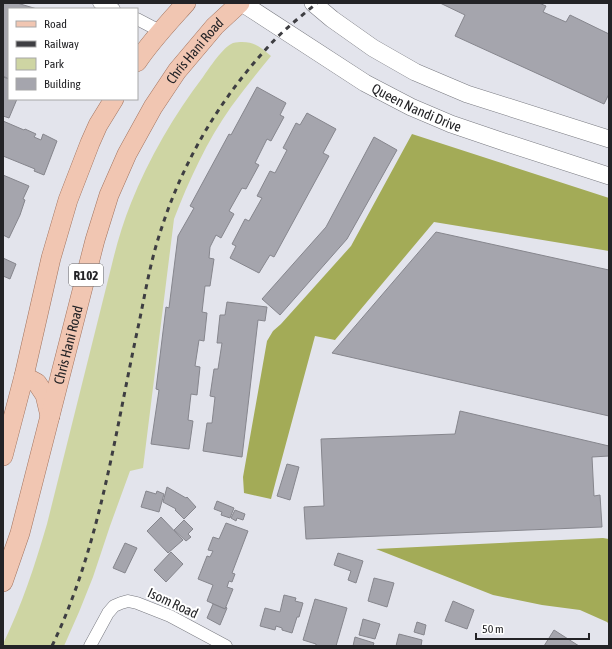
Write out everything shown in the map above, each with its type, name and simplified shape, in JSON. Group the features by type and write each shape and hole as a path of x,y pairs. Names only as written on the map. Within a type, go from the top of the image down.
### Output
{"main road":[{"path":"138,61 160,31 186,3"},
{"name":"Queen Nandi Drive","path":"241,3 365,82 411,107 451,124 609,176"},
{"name":"Chris Hani Road","path":"3,582 20,533 95,240 109,195 127,154 153,107 177,71 215,26 241,3"},
{"path":"313,3 332,19 373,48 415,72 467,94 609,139"},
{"name":"R102","path":"3,456 24,376 51,258 68,200 98,125 113,100"},
{"path":"24,376 37,383 45,395 50,416"}],"street":[{"path":"99,3 112,8"},
{"path":"138,20 160,31"},
{"name":"Isom Road","path":"90,646 108,613 114,606 128,601 170,616 226,646"}],"green space":[{"path":"237,42 255,44 271,56 236,100 214,133 192,175 174,219 143,468 130,471 93,577 64,646 3,646 28,585 47,524 114,256 131,203 154,153 192,91 221,53 229,45"},
{"path":"412,134 609,198 609,251 434,222 335,340 315,336 271,499 244,493 243,477 267,341 273,331 351,246"},
{"path":"603,538 609,539 609,624 580,610 542,605 493,595 376,549"}],"building":[{"path":"3,3 17,3 34,8 8,8 8,78 3,76"},
{"path":"440,3 539,3 546,6 543,12 566,22 570,15 609,34 609,94 604,104 455,36 465,15"},
{"path":"3,77 8,79 8,100 17,100 9,118 3,116"},
{"path":"257,87 286,103 280,115 284,117 271,141 267,139 255,163 259,165 246,189 242,188 229,211 234,214 221,238 216,235 210,247 209,258 214,259 210,286 205,286 202,312 207,313 204,341 199,340 195,366 200,367 197,395 191,394 188,420 193,421 189,449 151,444 159,390 156,389 166,307 169,308 178,236 194,208 190,206 229,134 231,135"},
{"path":"307,113 336,129 323,153 329,156 274,257 270,255 259,273 230,258 236,246 232,244 245,219 249,221 262,198 257,196 270,171 275,173 287,150 283,148 296,123 300,125"},
{"path":"3,121 36,134 34,137 41,140 43,134 57,141 44,175 34,171 35,169 3,156"},
{"path":"374,137 397,150 347,239 280,315 262,299 326,227"},
{"path":"3,175 29,186 23,199 25,200 20,215 9,238 3,235"},
{"path":"436,232 609,270 609,416 332,353"},
{"path":"3,258 16,264 10,279 3,276"},
{"path":"227,302 267,307 265,321 258,320 242,457 203,451 207,423 212,423 215,397 210,396 214,369 218,369 222,343 217,343 220,315 225,315"},
{"path":"460,411 609,446 609,456 592,457 594,496 600,495 602,527 306,539 304,507 324,506 321,439 455,434"},
{"path":"287,464 299,467 290,500 277,496"},
{"path":"167,487 186,498 187,497 196,507 184,519 175,510 176,509 163,502"},
{"path":"146,491 156,494 157,491 164,494 159,512 141,507"},
{"path":"217,501 234,508 230,518 221,515 222,512 214,509"},
{"path":"235,510 245,514 243,520 237,518 236,521 231,518"},
{"path":"161,517 183,540 168,553 147,531"},
{"path":"184,520 193,529 188,534 191,537 186,541 174,530"},
{"path":"226,523 248,531 232,573 235,574 232,582 229,581 227,587 233,589 225,609 207,601 213,585 198,579 207,556 210,557 213,551 208,550 213,537 219,539"},
{"path":"125,543 137,548 125,573 113,568"},
{"path":"171,552 183,564 166,582 154,570"},
{"path":"338,553 363,561 356,583 348,580 351,571 334,565"},
{"path":"374,578 394,583 387,607 368,601"},
{"path":"284,595 296,598 295,601 303,603 292,633 282,630 282,628 276,626 275,630 260,626 265,608 280,612"},
{"path":"315,599 347,608 336,646 316,646 316,644 303,640"},
{"path":"453,601 474,610 467,629 445,621"},
{"path":"213,604 225,609 226,607 227,608 220,625 207,618"},
{"path":"363,619 380,624 375,639 359,635"},
{"path":"417,622 426,625 424,635 414,632"},
{"path":"554,630 579,646 544,646"},
{"path":"399,634 422,640 421,646 396,646"},
{"path":"355,637 374,643 373,646 353,646"}],"railway":[{"path":"52,646 69,607 95,528 114,446 153,257 178,184 202,136 232,91 273,42 291,24 317,3"}]}
